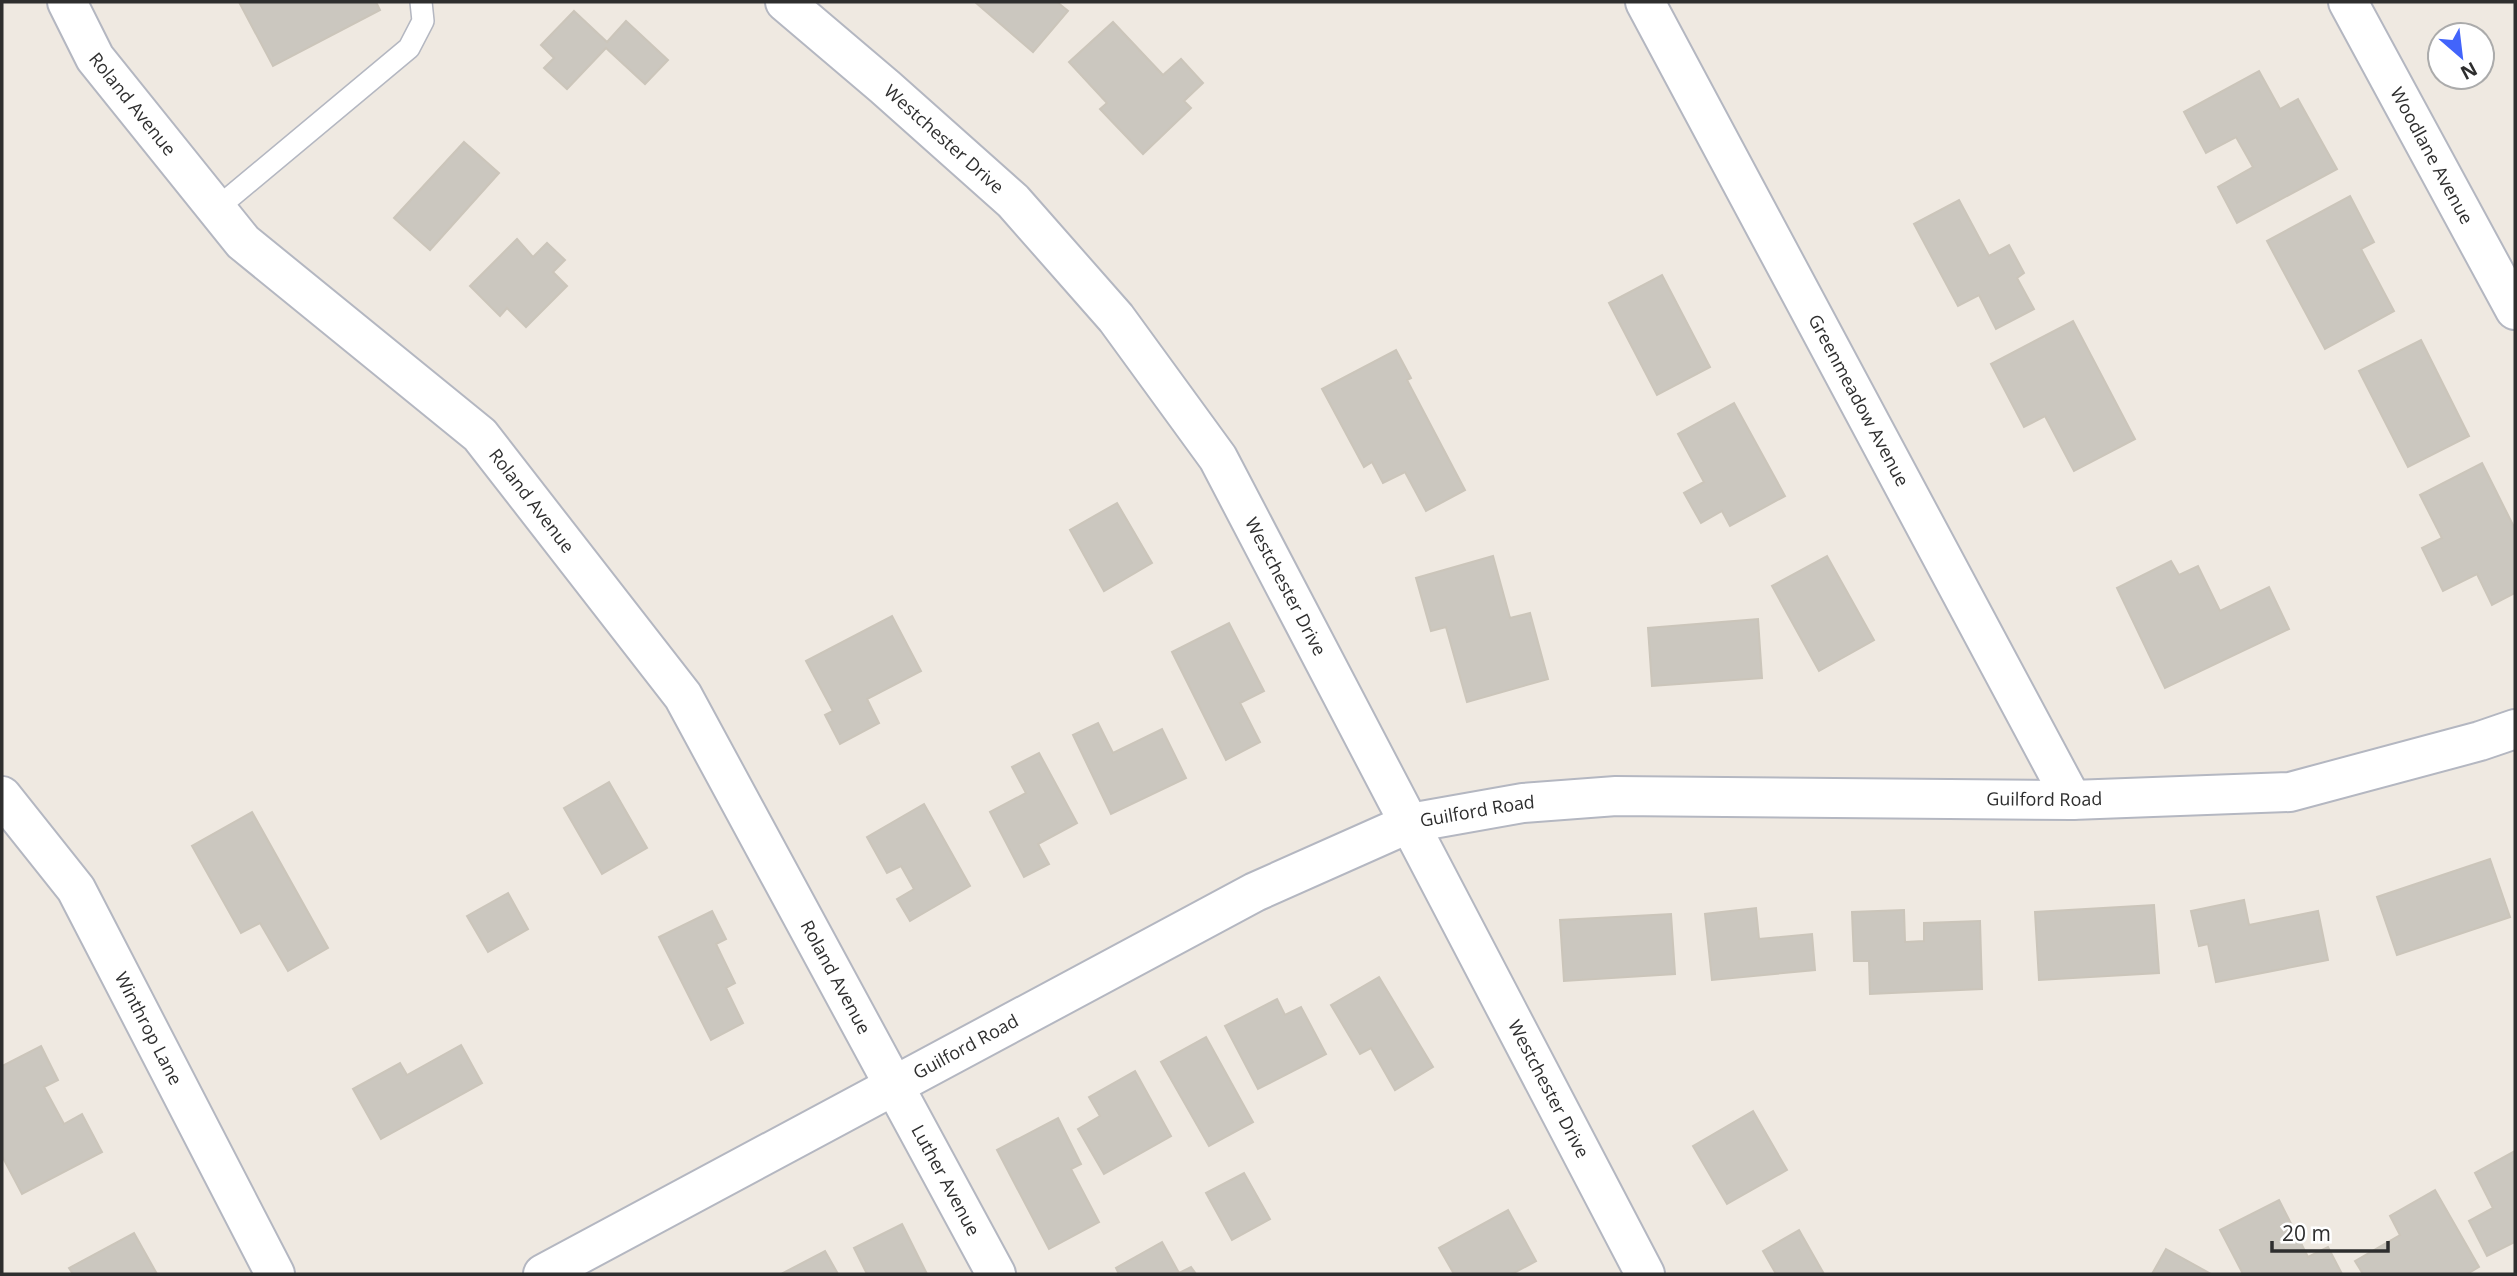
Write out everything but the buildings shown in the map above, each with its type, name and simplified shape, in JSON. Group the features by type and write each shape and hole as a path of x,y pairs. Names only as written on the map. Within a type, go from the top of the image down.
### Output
{"street":[{"name":"Roland Avenue","path":"67,2 96,58 243,242 480,435 683,696 894,1085"},
{"name":"Westchester Drive","path":"785,2 1013,201 1116,318 1218,458 1645,1274"},
{"name":"Greenmeadow Avenue","path":"1645,2 2072,800"},
{"name":"Woodlane Avenue","path":"2348,2 2515,310"},
{"name":"Guilford Road","path":"543,1274 1255,892 1410,823 1523,803 1616,796 2072,800 2290,792 2480,741 2515,729"},
{"name":"Winthrop Lane","path":"2,796 76,889 275,1274"},
{"name":"Luther Avenue","path":"894,1085 996,1274"}],"lane":[{"path":"216,209 409,48 423,21 421,2"}]}
